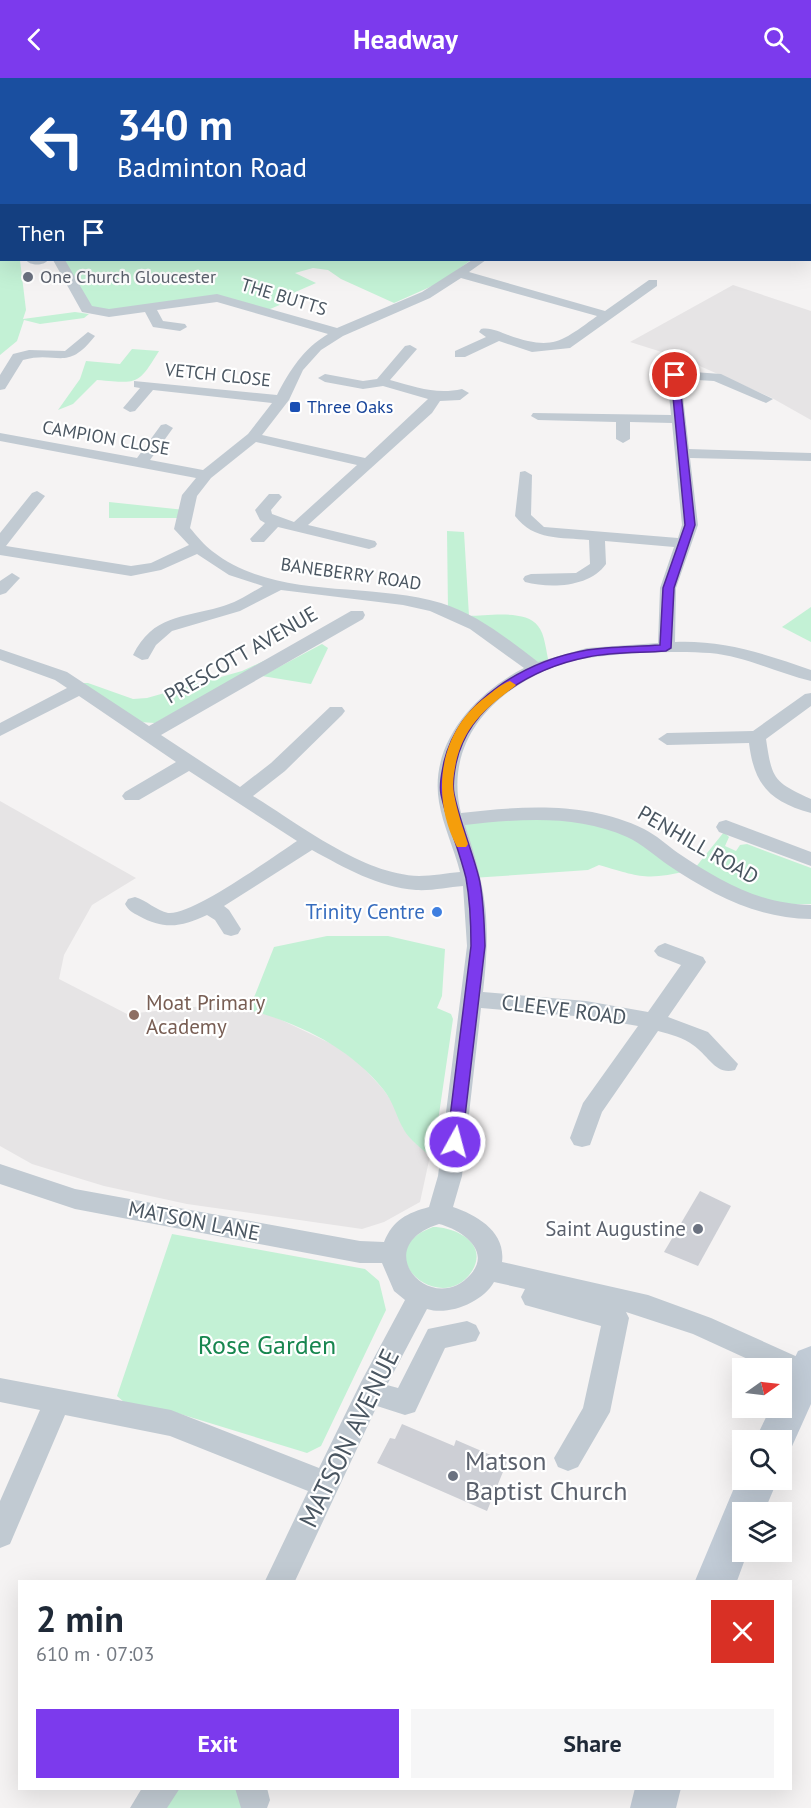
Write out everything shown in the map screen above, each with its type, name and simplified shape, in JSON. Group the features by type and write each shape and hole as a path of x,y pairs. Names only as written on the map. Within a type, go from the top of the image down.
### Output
{"main road":[{"path":"780,1430 809,1368"},
{"path":"716,1580 732,1541"},
{"path":"653,1808 658,1790"}],"street":[{"name":"THE BUTTS","path":"60,261 87,309 100,313 149,308 190,300 228,299 255,310 306,322 338,333"},
{"path":"0,550 131,571 155,567 196,548 182,529 190,495 206,475 253,437 282,400 305,358 338,333 416,300 462,274 479,261"},
{"path":"462,274 607,315"},
{"path":"460,354 491,334 543,349 565,345 652,283"},
{"path":"149,308 158,324 180,327"},
{"path":"0,386 18,357 29,354 67,355 72,353 88,336"},
{"path":"383,382 384,377 410,349"},
{"path":"543,349 544,364"},
{"path":"666,648 668,588 690,525 674,370 716,377 766,399"},
{"path":"325,378 363,385 383,382 436,397 455,397 462,393"},
{"name":"VETCH CLOSE","path":"130,408 145,385 282,400"},
{"path":"297,527 428,410 436,397"},
{"path":"538,416 680,419"},
{"path":"623,418 623,440"},
{"path":"140,464 166,428"},
{"name":"CAMPION CLOSE","path":"0,437 206,475"},
{"path":"253,437 367,463"},
{"path":"684,453 811,457"},
{"path":"525,475 523,516 540,531 684,543"},
{"path":"0,544 37,496"},
{"path":"274,496 263,510 265,517 275,522 369,544"},
{"path":"258,540 275,522"},
{"path":"531,579 580,577 593,571 598,563 597,535"},
{"name":"BANEBERRY ROAD","path":"196,548 212,560 236,571 278,585 434,606 473,624 536,669"},
{"path":"142,656 147,641 174,623 230,610 278,585"},
{"name":"PRESCOTT AVENUE","path":"149,734 357,615"},
{"path":"439,1214 450,1176 473,999 478,939 472,878 447,793 447,777 460,732 482,705 536,669 588,653 666,648 717,648 772,661 811,676"},
{"path":"1,655 61,676 240,796 311,841 362,868 396,880 435,883 472,878"},
{"path":"0,730 80,688"},
{"path":"667,739 757,737 811,698"},
{"path":"240,796 278,767 336,711"},
{"path":"757,737 762,774 770,786 811,807"},
{"path":"132,796 190,762"},
{"name":"PENHILL ROAD","path":"455,820 510,814 564,813 632,831 690,870 746,903 786,914 811,912"},
{"name":"PENHILL ROAD","path":"726,827 811,859"},
{"path":"135,904 169,920 182,919 208,906 311,841"},
{"path":"208,906 222,915 231,929"},
{"path":"655,1023 695,962 665,951"},
{"name":"CLEEVE ROAD","path":"473,999 617,1014 655,1023 698,1037 727,1064"},
{"name":"CLEEVE ROAD","path":"582,1138 591,1108 655,1023"},
{"name":"MATSON LANE","path":"0,1174 75,1199 360,1251 391,1253"},
{"path":"439,1214 454,1216 472,1224 483,1236 489,1251 488,1270 482,1281 469,1292 450,1299 437,1300 421,1296 399,1280 393,1267 391,1253 397,1236 411,1222 439,1214"},
{"path":"488,1270 611,1307"},
{"name":"MATSON AVENUE","path":"280,1580 370,1391 421,1296"},
{"path":"534,1297 611,1307 648,1306 809,1368"},
{"path":"568,1458 596,1412 611,1307"},
{"path":"370,1391 402,1409 437,1337 467,1333"},
{"path":"0,1390 171,1423 327,1485"},
{"path":"0,1534 58,1401"},
{"path":"146,1808 162,1790"}],"shaded area":[{"path":"733,285 811,311 811,420 772,398 684,359 630,342"},
{"name":"Moat Primary Academy","path":"0,801 136,878 92,905 64,955 59,979 127,1014 222,1004 273,1016 336,1046 361,1065 383,1089 397,1109 403,1128 430,1156 420,1202 384,1222 362,1229 187,1204 104,1186 32,1164 0,1146"}],"green space":[{"path":"0,261 20,261 26,310 23,319 75,312 89,314 84,318 40,324 24,320 17,341 0,355"},
{"path":"60,261 470,261 439,283 394,303 341,279 328,270 313,268 295,273 316,283 284,297 289,301 263,312 228,299 118,312 87,309"},
{"path":"132,349 159,351 146,371 135,380 120,382 97,380 73,404 58,410 80,379 86,361 120,364"},
{"path":"109,502 185,510 184,518 109,518"},
{"path":"447,531 464,532 469,616 516,615 532,621 542,634 549,663 536,669 448,611"},
{"path":"811,607 811,642 782,627"},
{"path":"322,644 328,648 311,684 262,676"},
{"path":"283,652 155,723 139,722 81,683 88,683 133,699 147,698 242,671"},
{"path":"564,812 632,831 690,870 663,876 644,876 599,865 588,870 472,878 455,820"},
{"path":"724,832 729,837 725,846 736,851 740,845 747,844 811,868 811,904 769,905 695,868"},
{"path":"327,936 388,936 445,949 442,996 437,1008 451,1014 453,1019 433,1155 430,1156 409,1137 386,1094 370,1074 355,1061 305,1030 249,1010 274,947"},
{"path":"433,1227 451,1230 467,1238 473,1245 476,1261 472,1271 459,1284 443,1288 428,1285 415,1276 407,1265 406,1251 414,1238"},
{"name":"Rose Garden","path":"172,1234 365,1269 379,1281 386,1310 321,1446 307,1453 177,1413 124,1402 117,1396"},
{"path":"162,1790 252,1790 254,1800 267,1808 146,1808"}],"building":[{"name":"Saint Augustine","path":"700,1191 731,1206 698,1266 664,1252"},
{"name":"Matson Baptist Church","path":"402,1424 454,1446 456,1440 507,1462 487,1511 377,1463 390,1438 395,1439"}],"slow traffic":[{"path":"462,844 447,793 447,777 454,744 460,732 482,705 510,685"}],"place":[{"name":"One Church Gloucester","path":"28,277"},
{"name":"Three Oaks","path":"295,407"},
{"name":"Trinity Centre","path":"437,912"},
{"name":"Moat Primary Academy","path":"134,1015"},
{"name":"Saint Augustine","path":"698,1229"},
{"name":"Matson Baptist Church","path":"453,1476"}],"route":[{"path":"455,1142 473,1005 478,946 472,878 447,793 447,777 454,744 460,732 482,705 502,690 549,663 588,653 666,648 664,641 668,588 690,525 675,375"}]}
